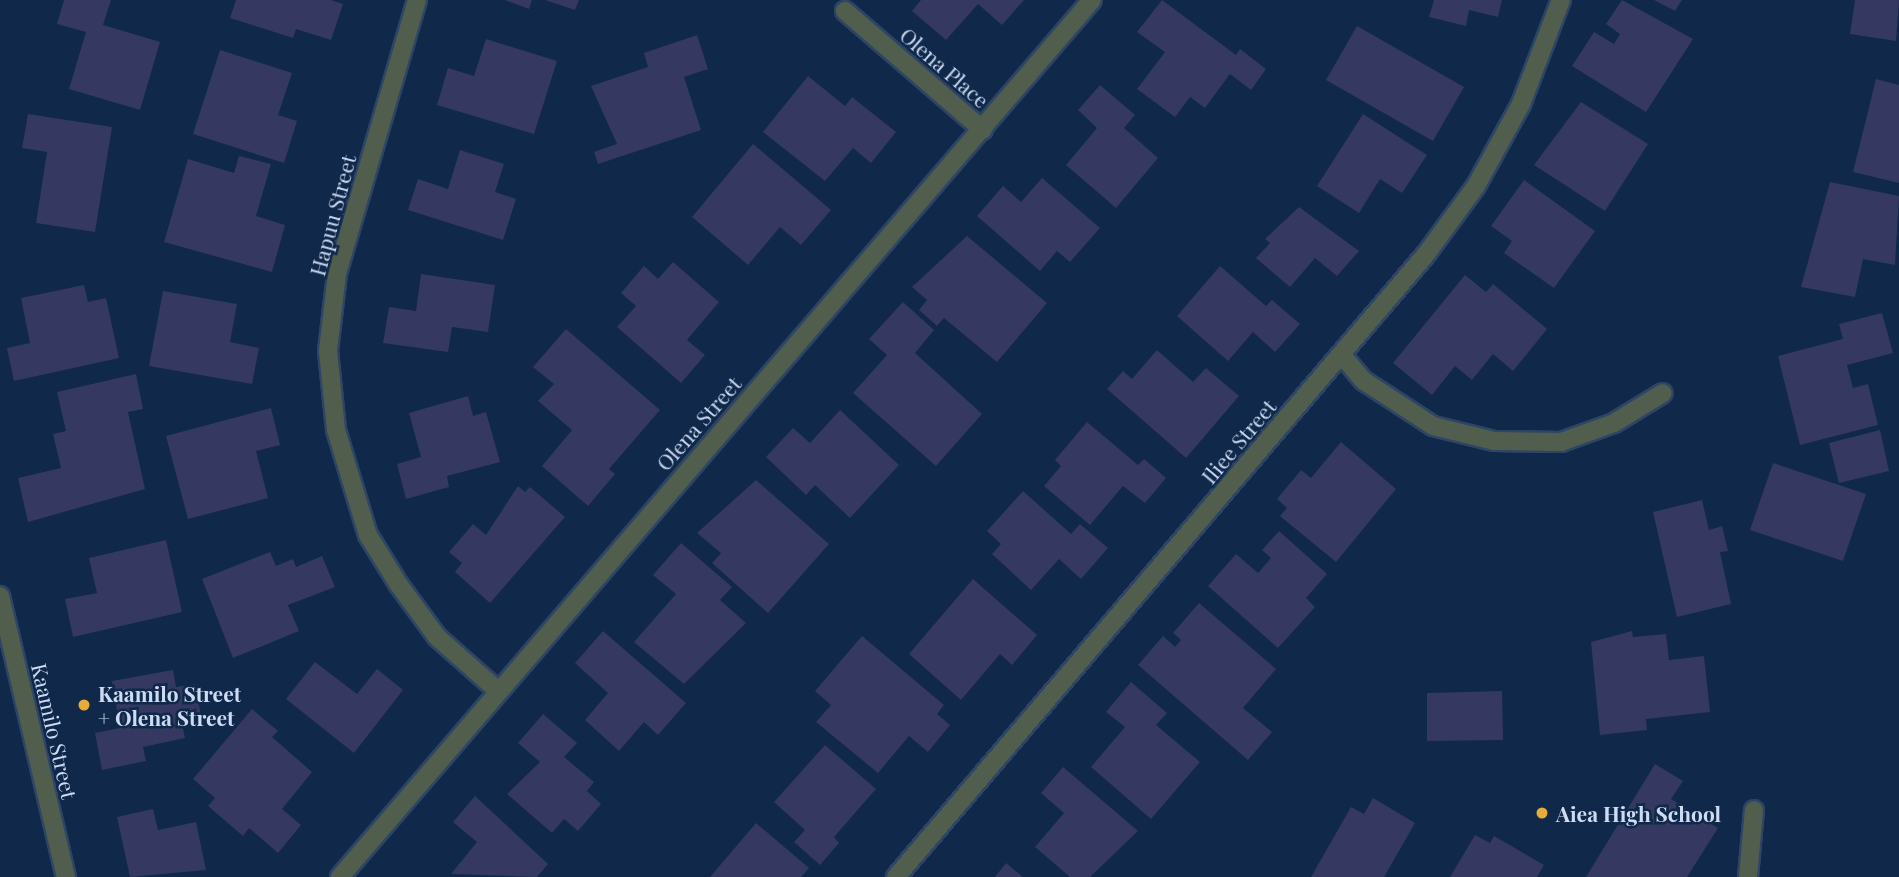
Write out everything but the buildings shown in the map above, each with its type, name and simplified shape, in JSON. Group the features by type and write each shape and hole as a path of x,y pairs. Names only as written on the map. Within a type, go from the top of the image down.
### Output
{"street":[{"name":"Hapuu Street","path":"417,0 337,274 328,351 336,430 368,535 437,637 496,689"},
{"name":"Olena Street","path":"340,877 496,689 1092,0"},
{"name":"Iliee Street","path":"896,877 1341,355 1476,186 1521,104 1561,0"},
{"name":"Olena Place","path":"845,11 982,130"},
{"path":"1341,355 1364,381 1433,426 1494,441 1561,442 1614,423 1663,393"},
{"name":"Kaamilo Street","path":"0,596 66,877"},
{"path":"1748,877 1754,810"}],"place":[{"name":"Kaamilo Street + Olena Street","path":"84,705"},
{"name":"Aiea High School","path":"1542,813"}]}
